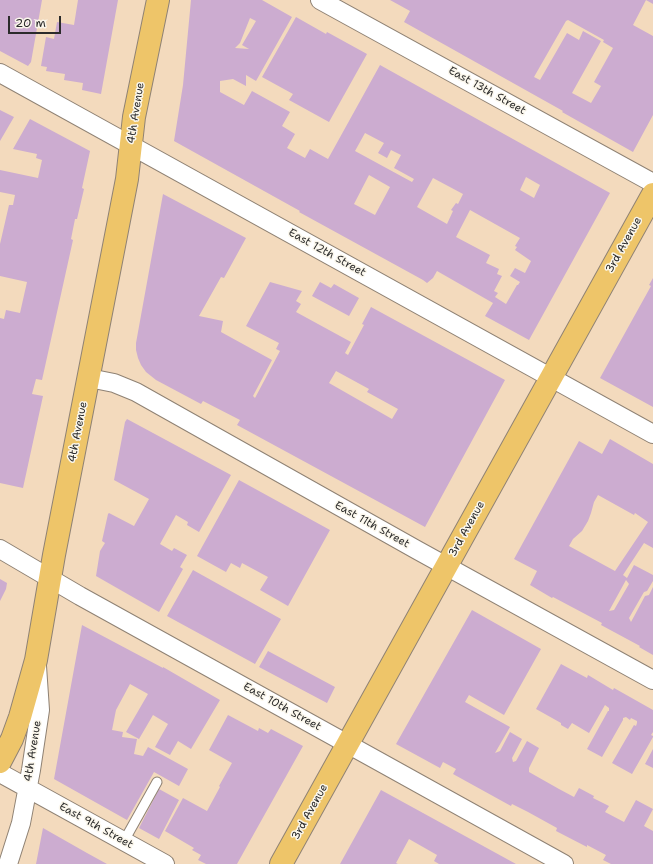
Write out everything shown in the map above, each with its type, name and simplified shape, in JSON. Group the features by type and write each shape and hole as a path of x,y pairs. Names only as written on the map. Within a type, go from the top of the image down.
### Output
{"main road":[{"name":"4th Avenue","path":"36,660 54,555 127,179 134,117 158,0"},
{"name":"3rd Avenue","path":"281,864 653,194"},
{"path":"0,762 12,738 20,717 36,660"}],"street":[{"name":"East 13th Street","path":"320,0 653,184"},
{"name":"East 12th Street","path":"0,73 653,434"},
{"name":"East 11th Street","path":"89,378 114,383 136,392 653,680"},
{"name":"East 10th Street","path":"0,549 101,607 564,864"},
{"name":"4th Avenue","path":"8,864 21,822 40,710 36,660"},
{"name":"East 9th Street","path":"0,773 165,864"}],"lane":[{"path":"124,841 157,782"}],"building":[{"path":"0,0 42,0 31,62 28,66 0,51"},
{"path":"78,0 118,0 101,94 82,90 83,83 64,80 65,74 46,71 47,67 41,66 46,37 54,39 57,22 74,25"},
{"path":"191,0 262,0 292,17 256,81 246,75 246,86 233,79 220,81 220,92 244,105 252,91 290,112 282,126 295,134 287,148 305,158 310,149 328,159 380,65 610,193 529,340 485,316 493,303 437,271 433,278 427,283 174,141 183,85","holes":["250,18 256,21 242,45 249,49 235,48 240,43","365,133 384,143 378,153 387,158 391,150 401,155 394,168 414,179 412,182 355,151","369,175 390,187 375,215 354,204","526,177 540,185 534,198 520,190","433,178 463,194 458,204 456,203 451,210 453,211 447,224 417,207","470,210 520,238 515,246 517,247 515,250 531,261 525,273 515,268 510,276 520,282 506,304 495,297 498,293 494,291 502,276 497,274 499,269 486,263 490,255 456,237"]},
{"path":"390,0 646,0 633,25 653,36 653,115 633,152 404,22 410,11","holes":["568,20 604,40 603,42 613,48 594,82 601,86 591,103 572,93 601,41 583,31 579,40 567,33 540,80 534,77 566,21"]},
{"path":"646,0 653,0 653,4"},
{"path":"296,17 326,34 327,32 367,54 329,122 289,100 293,94 262,77"},
{"path":"0,110 14,117 0,141"},
{"path":"30,119 90,151 82,188 84,189 77,219 75,219 71,239 73,240 42,380 36,379 32,394 43,396 23,488 0,483 0,318 4,319 6,310 20,313 27,282 0,276 0,244 9,205 13,205 15,195 0,192 0,170 38,178 42,160 36,158 37,154 13,149"},
{"path":"163,194 246,238 224,278 221,277 199,316 223,321 221,332 272,360 253,396 255,398 280,351 276,349 279,343 246,326 270,282 302,291 296,301 301,304 296,312 351,342 345,353 348,355 364,325 362,324 371,307 505,380 425,527 237,425 240,420 203,401 201,404 156,380 146,372 141,365 136,350","holes":["336,371 369,389 367,392 398,409 392,419 329,383"]},
{"path":"653,278 653,407 600,378 651,286 649,285"},
{"path":"320,282 331,288 334,284 359,298 349,316 312,296"},
{"path":"127,419 231,475 199,532 187,525 188,522 176,515 160,544 172,551 174,548 187,555 180,567 183,569 159,612 96,576 100,551 105,543 102,541 108,514 109,513 134,526 149,499 114,480 125,422"},
{"path":"610,439 653,464 653,548 644,543 623,575 627,578 634,565 653,575 653,581 647,591 644,592 629,618 631,622 645,596 649,595 653,587 653,655 639,647 640,646 601,625 602,623 553,597 552,598 530,585 537,571 514,559 579,441 602,454","holes":["598,495 634,515 635,513 648,522 615,571 569,546 573,539 582,531 588,521 594,502","626,580 629,584 614,610 609,611"]},
{"path":"239,480 330,530 288,606 260,590 268,577 242,563 240,568 231,563 226,572 197,556"},
{"path":"193,570 281,619 255,664 167,616"},
{"path":"0,579 7,583 6,589 0,601"},
{"path":"472,610 541,649 504,715 469,695 465,702 510,727 495,753 500,751 510,732 522,739 512,758 513,762 516,761 527,741 539,748 529,768 529,772 559,789 574,797 579,788 594,796 593,798 609,806 605,812 624,822 636,800 653,809 644,826 653,831 653,864 611,864 603,860 606,855 556,831 557,828 512,804 511,806 453,774 456,769 443,762 440,768 396,744"},
{"path":"82,625 163,667 220,700 191,749 178,741 170,755 155,747 168,724 153,715 139,739 126,732 148,694 130,684 116,710 112,730 123,732 122,737 137,739 134,754 143,756 148,747 188,769 179,786 154,772 127,820 54,779"},
{"path":"268,651 335,687 327,703 259,667"},
{"path":"561,664 587,678 588,675 613,690 614,688 653,710 653,732 651,735 653,737 632,774 612,763 634,725 636,726 637,721 631,718 630,720 626,717 623,718 602,757 587,749 609,711 609,708 605,705 589,733 572,723 568,729 561,725 561,723 536,709"},
{"path":"228,715 258,731 259,728 268,733 271,729 303,746 237,864 206,864 198,860 201,855 192,850 194,848 165,831 183,798 207,811 232,763 209,750"},
{"path":"653,749 653,768 645,764"},
{"path":"159,789 179,800 159,839 139,828"},
{"path":"381,790 516,864 439,864 434,861 437,855 409,839 396,863 398,864 340,864"},
{"path":"43,828 87,853 107,864 36,864"}]}
